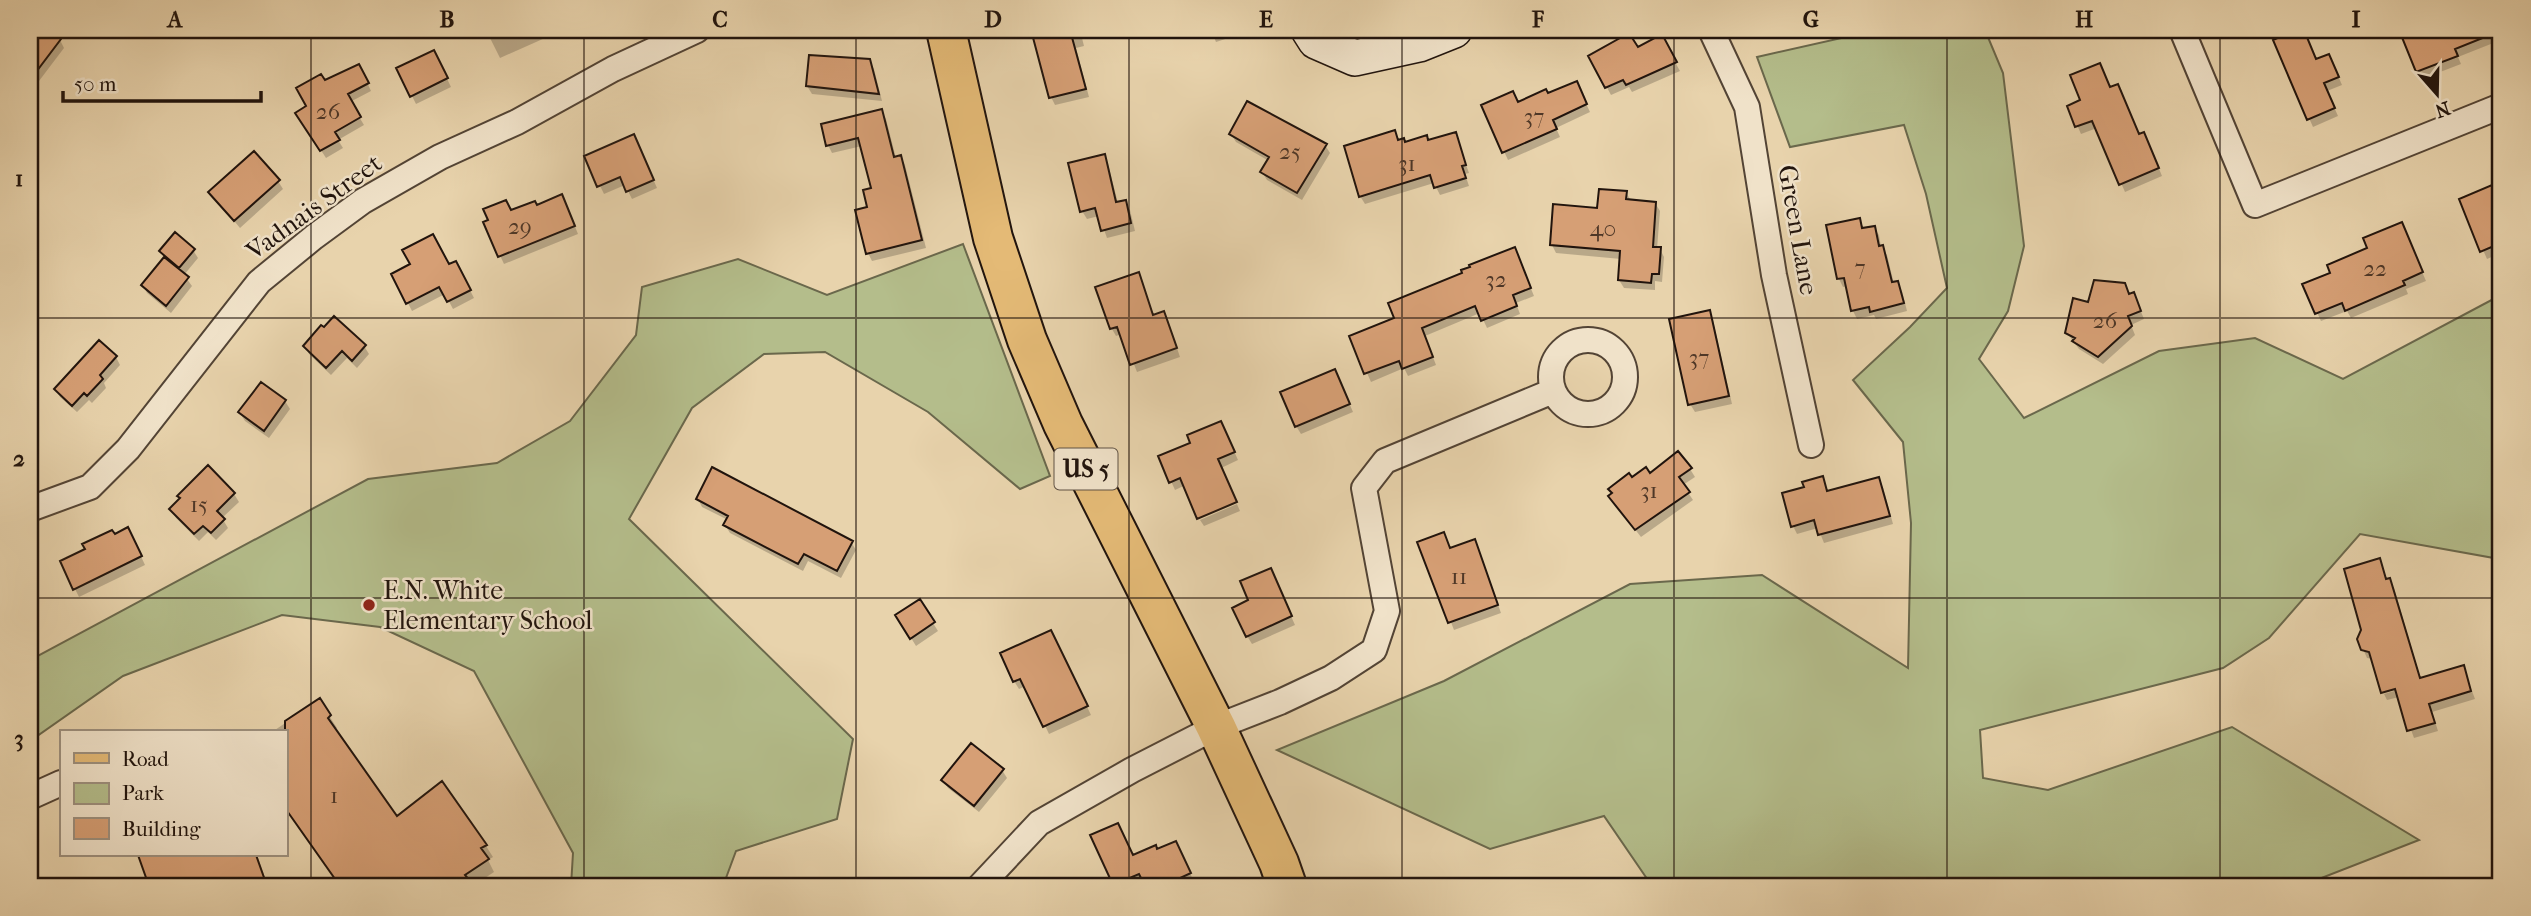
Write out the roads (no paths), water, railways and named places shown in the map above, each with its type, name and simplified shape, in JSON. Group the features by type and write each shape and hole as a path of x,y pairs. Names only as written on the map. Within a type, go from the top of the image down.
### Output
{"main road":[{"name":"US 5","path":"946,30 993,238 1027,340 1063,424 1216,727 1287,886"}],"street":[{"name":"Vadnais Street","path":"30,509 90,487 128,449 259,282 363,201 440,157 517,122 614,69 697,30"},
{"path":"1309,30 1316,41 1355,58 1419,44 1454,30"},
{"name":"Green Lane","path":"1711,30 1747,107 1773,275 1811,445"},
{"path":"2182,30 2255,205 2501,106"},
{"path":"980,886 1039,823 1132,770 1216,727 1331,678 1374,650 1387,611 1364,488 1385,461 1553,391"},
{"path":"30,797 60,783"}],"place":[{"name":"E.N. White Elementary School","path":"369,605"}]}
